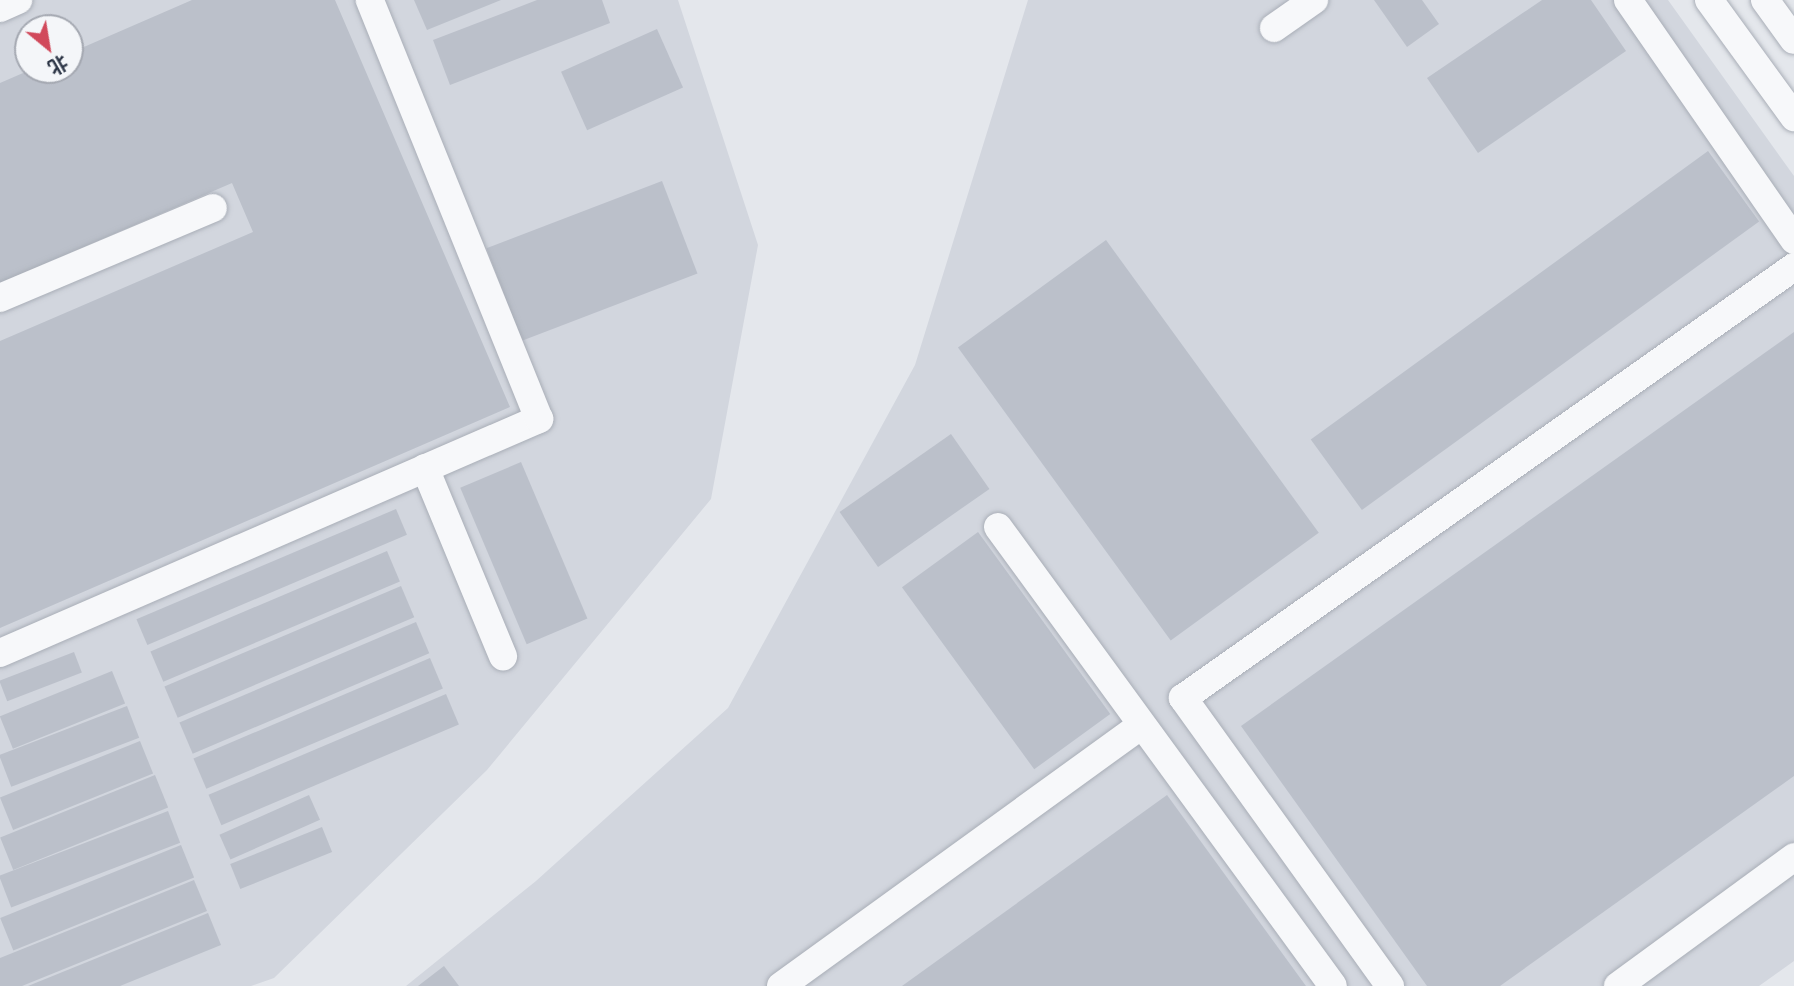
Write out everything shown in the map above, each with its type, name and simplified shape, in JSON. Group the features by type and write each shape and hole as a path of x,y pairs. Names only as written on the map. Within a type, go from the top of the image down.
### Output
{"street":[{"path":"0,8 18,0"},
{"path":"0,653 539,419 370,0"},
{"path":"1274,28 1314,0"},
{"path":"1628,0 1794,240"},
{"path":"1709,0 1794,117"},
{"path":"1765,0 1794,40"},
{"path":"0,298 213,208"},
{"path":"1390,986 1183,698 1794,267"},
{"path":"425,468 503,656"},
{"path":"998,527 1333,986"},
{"path":"781,986 1142,725"},
{"path":"1618,986 1794,857"}],"shaded area":[{"path":"0,0 678,0 758,245 711,499 487,770 274,978 251,986 0,986"},
{"path":"1028,0 1668,0 1794,176 1794,961 1759,986 406,986 536,881 728,708 915,365"}],"building":[{"path":"192,0 335,0 510,407 0,628 0,341 253,232 232,183 0,283 0,83 14,77 14,84 84,84 84,47"},
{"path":"414,0 501,0 427,30"},
{"path":"537,0 602,0 610,23 450,85 433,40"},
{"path":"1374,0 1422,0 1439,24 1407,47"},
{"path":"1542,0 1591,0 1626,51 1478,153 1427,78"},
{"path":"657,29 683,87 587,130 561,72"},
{"path":"1708,151 1759,221 1362,510 1311,440"},
{"path":"662,181 697,273 522,341 486,248"},
{"path":"1106,240 1319,533 1171,640 958,348"},
{"path":"1794,332 1794,776 1500,986 1427,986 1241,726"},
{"path":"951,434 989,489 878,567 840,512"},
{"path":"521,462 587,618 527,644 460,488"},
{"path":"396,509 407,535 147,645 136,619"},
{"path":"978,532 1110,714 1034,769 902,587"},
{"path":"387,551 400,581 163,682 150,651"},
{"path":"401,586 414,617 178,718 164,686"},
{"path":"416,622 429,653 193,754 179,722"},
{"path":"74,652 82,673 7,701 0,680"},
{"path":"430,658 443,688 206,789 193,758"},
{"path":"112,671 125,703 13,749 0,716"},
{"path":"446,694 459,724 221,825 209,795"},
{"path":"127,706 139,738 11,787 0,755"},
{"path":"140,741 153,773 13,830 0,798"},
{"path":"155,775 168,807 13,870 0,838"},
{"path":"309,795 320,820 230,860 219,835"},
{"path":"1167,795 1306,986 902,986"},
{"path":"168,811 180,843 11,908 0,875"},
{"path":"322,827 332,852 240,889 230,864"},
{"path":"181,845 194,877 13,950 0,918"},
{"path":"194,880 207,911 22,986 0,986 0,958"},
{"path":"208,913 221,945 120,986 28,986"},
{"path":"444,966 459,986 418,986"}]}
